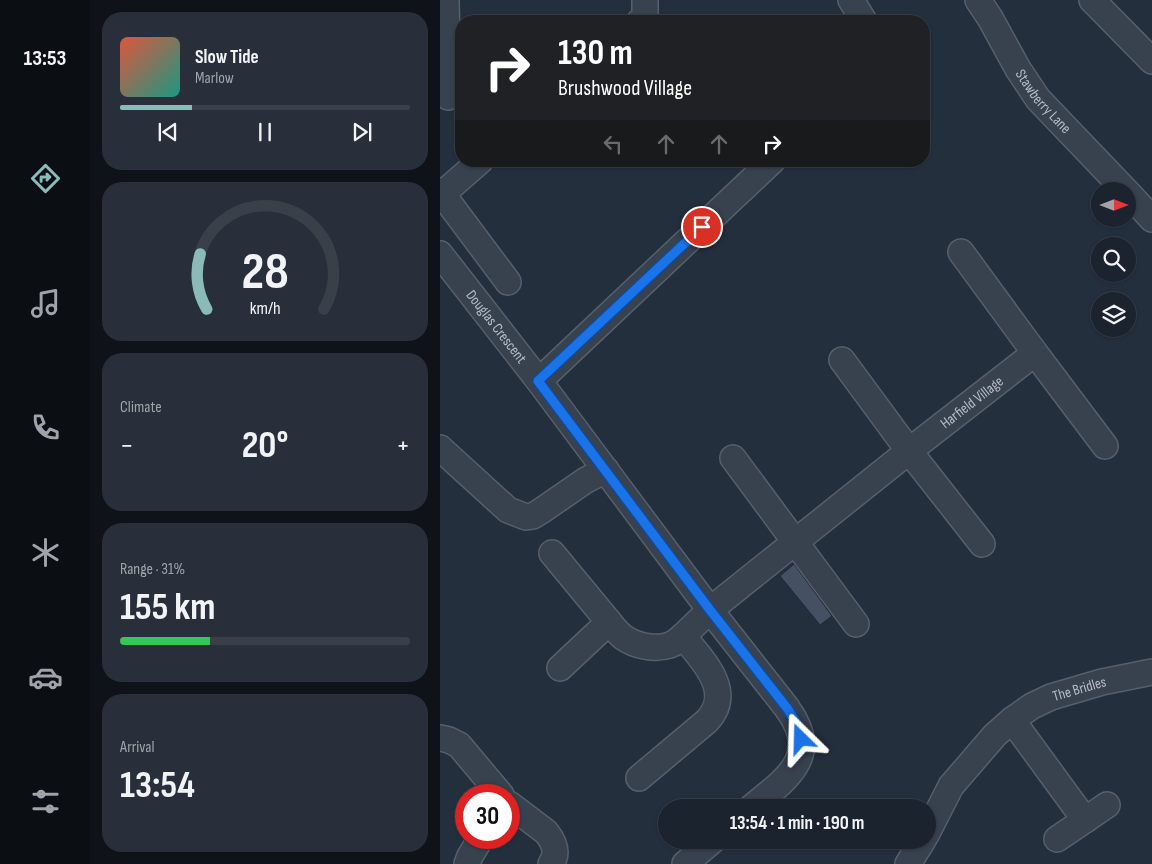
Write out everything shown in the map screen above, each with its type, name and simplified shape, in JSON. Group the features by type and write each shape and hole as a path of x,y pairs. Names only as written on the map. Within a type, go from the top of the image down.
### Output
{"street":[{"path":"446,0 448,97"},
{"path":"850,0 860,15"},
{"name":"Stawberry Lane","path":"978,0 1038,99 1117,182"},
{"path":"1092,0 1152,61"},
{"path":"473,167 441,194 508,282"},
{"path":"538,381 766,167"},
{"name":"Stawberry Lane","path":"1136,202 1152,219"},
{"path":"961,252 1105,446"},
{"name":"Douglas Crescent","path":"440,254 796,722 801,739 801,752 796,767 761,799"},
{"name":"Harfield Village","path":"552,553 624,638 645,646 661,647 675,643 710,610 1035,353"},
{"path":"842,360 909,451 982,544"},
{"path":"440,448 508,510 526,517 541,512 586,480 606,470"},
{"path":"733,458 856,624"},
{"path":"560,668 609,622"},
{"path":"639,778 708,721 718,704 713,675 683,636"},
{"name":"The Bridles","path":"936,815 951,786 995,735 1032,706 1051,697 1102,682 1152,672"},
{"path":"1012,720 1085,820"},
{"path":"440,738 459,745 491,784"},
{"path":"1057,839 1107,805"},
{"path":"520,813 551,838 555,852 551,864"},
{"path":"467,864 474,849"},
{"path":"687,863 703,849"},
{"path":"908,864 917,849"}],"building":[{"path":"794,564 832,616 820,625 780,576"}],"route":[{"path":"702,227 538,381 710,610 787,708 796,722 801,739"}]}
